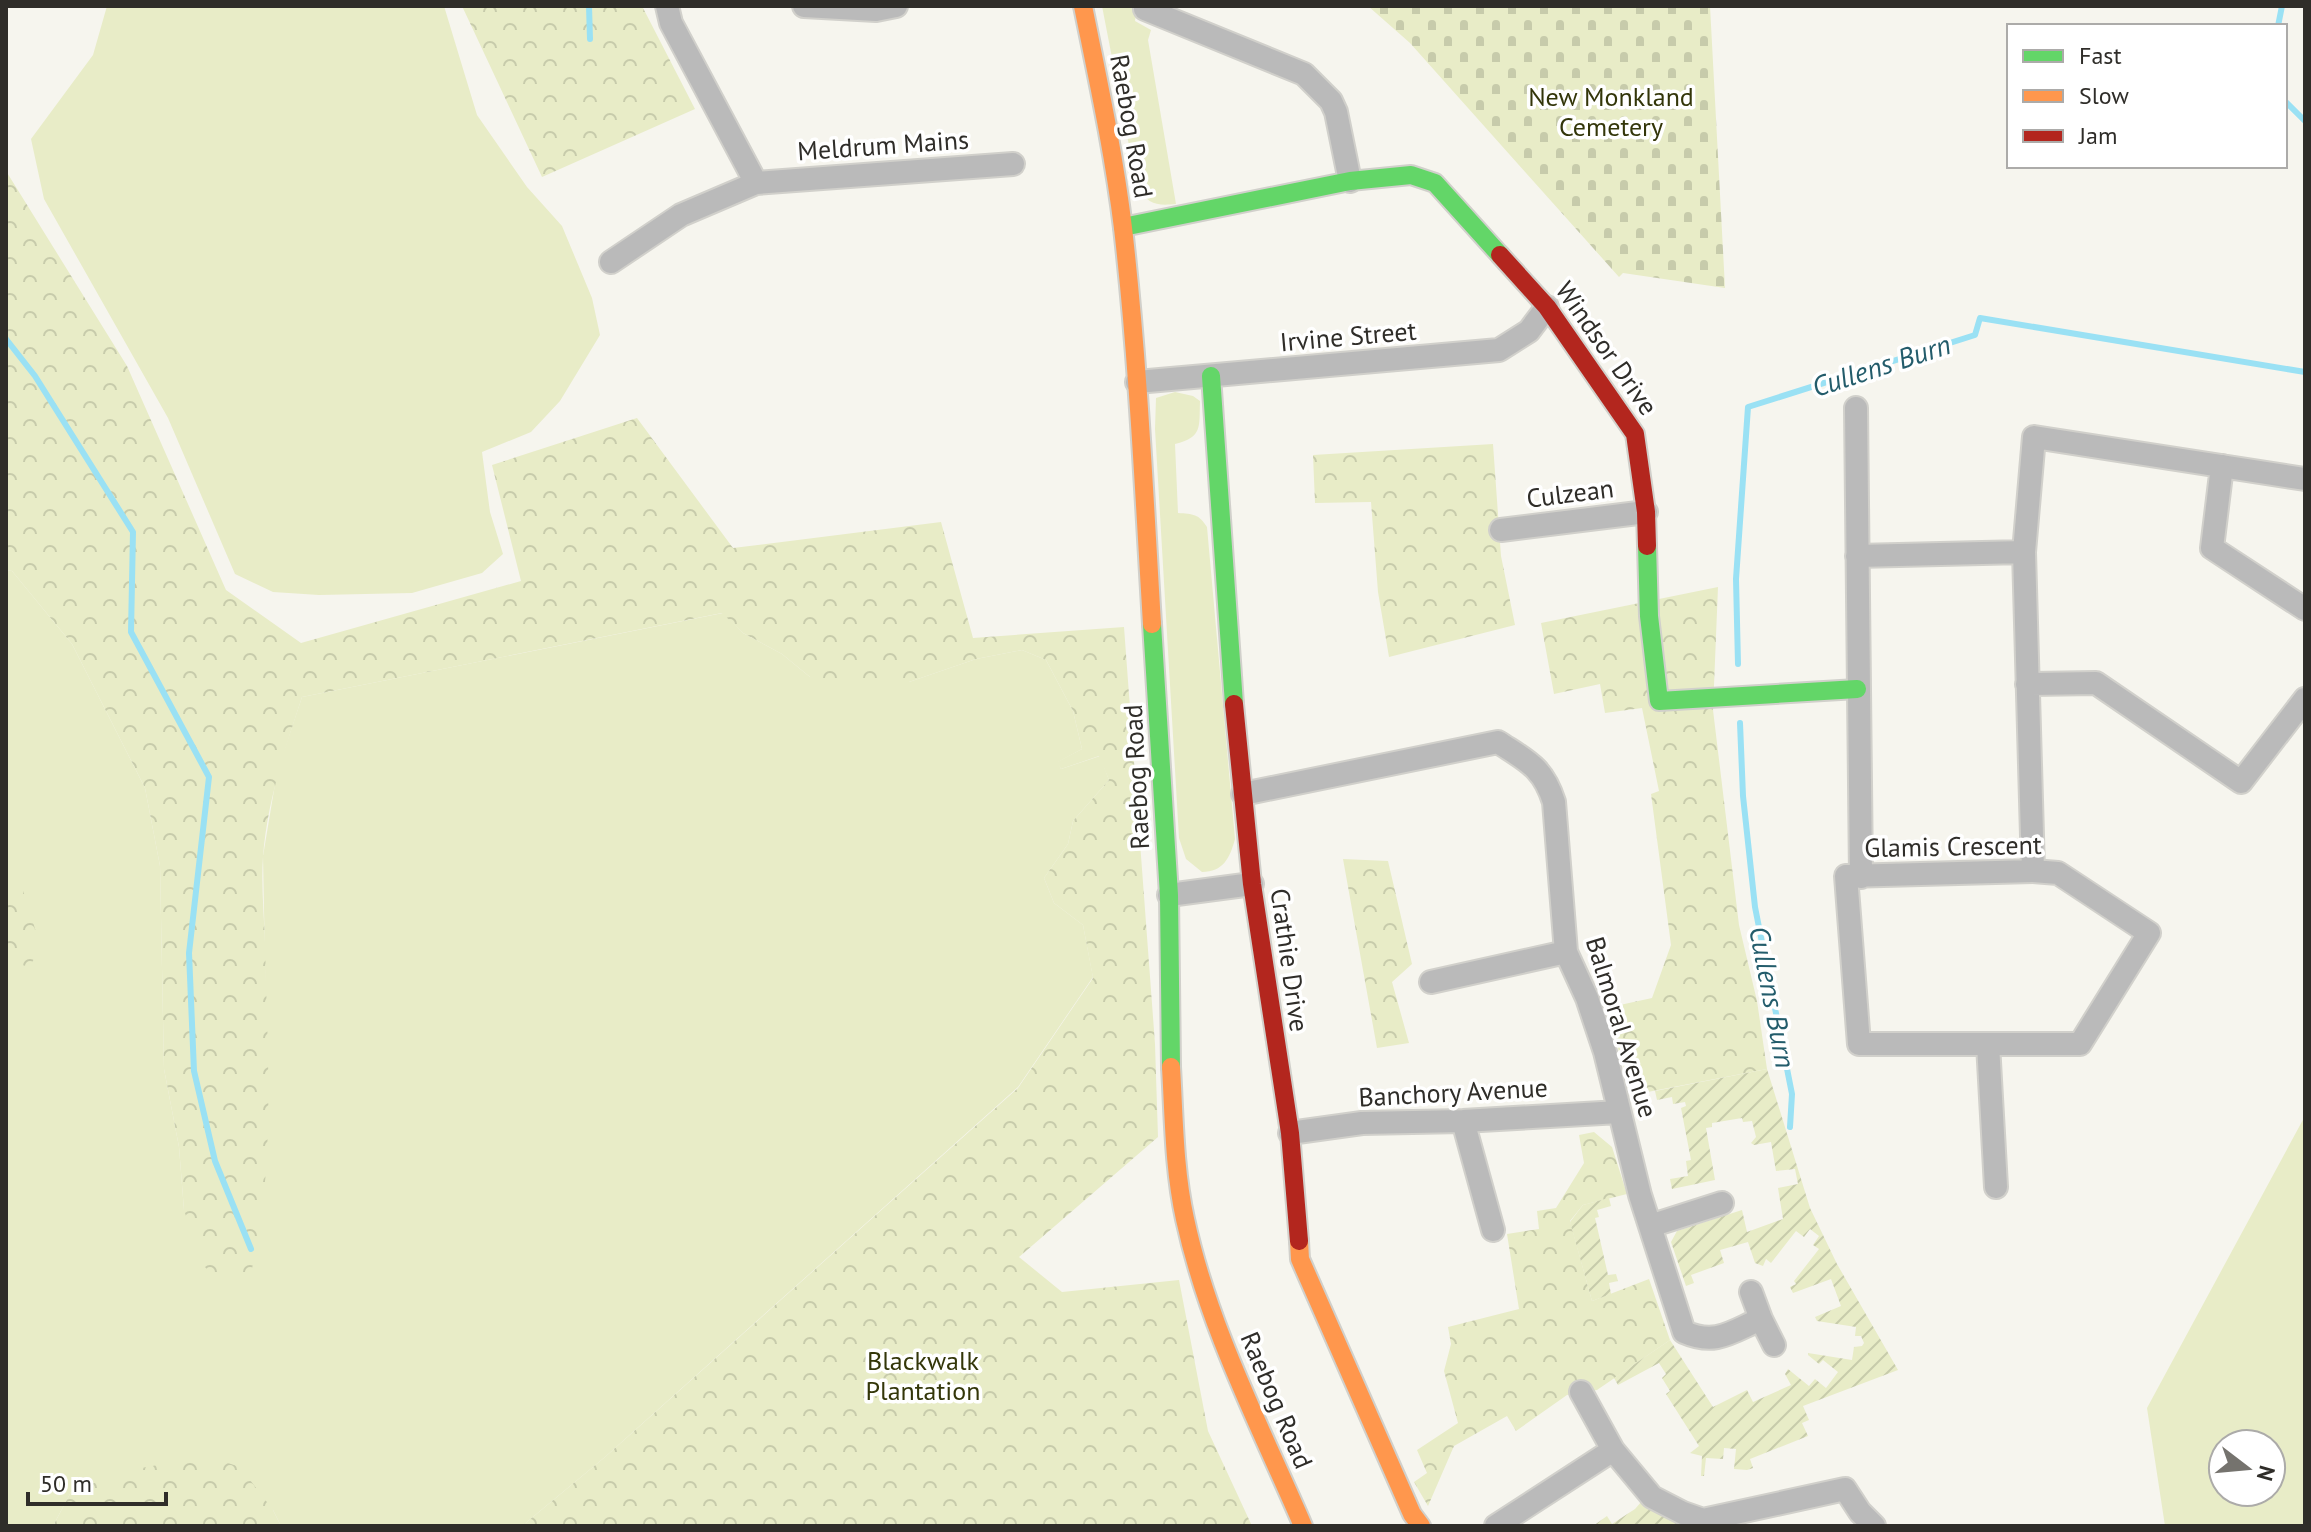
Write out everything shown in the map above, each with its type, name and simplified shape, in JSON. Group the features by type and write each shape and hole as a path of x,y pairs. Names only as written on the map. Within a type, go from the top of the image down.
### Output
{"street":[{"path":"667,6 671,23 756,183"},
{"path":"804,6 876,10 896,6"},
{"name":"Raebog Road","path":"1083,6 1123,227 1137,382 1169,895 1169,1029 1176,1160 1185,1219 1203,1284 1228,1352 1303,1526"},
{"path":"1145,9 1304,74 1331,101 1336,112 1350,181"},
{"name":"Meldrum Mains","path":"611,262 681,215 756,183 1013,164"},
{"name":"Windsor Drive","path":"1123,227 1350,181 1411,175 1435,183 1547,307 1635,434 1646,512 1649,616 1659,701 1857,689"},
{"name":"Irvine Street","path":"1137,382 1499,350 1529,331 1547,307"},
{"name":"Crathie Drive","path":"1211,376 1231,677 1252,884 1290,1133 1300,1259 1412,1514 1421,1526"},
{"path":"1856,408 1861,877"},
{"path":"2033,871 2024,552 2034,437 2305,479"},
{"path":"2222,466 2212,548 2305,609"},
{"name":"Culzean","path":"1501,530 1646,512"},
{"path":"1857,556 2024,552"},
{"path":"2027,684 2096,683 2241,782 2305,699"},
{"name":"Balmoral Avenue","path":"1243,794 1498,742 1537,767 1547,782 1554,802 1566,952 1587,998 1600,1038 1650,1226 1684,1332 1701,1339 1713,1339 1761,1319"},
{"name":"Glamis Crescent","path":"2033,871 2058,873 2149,933 2080,1044 1859,1044 1846,876 2033,871"},
{"path":"1169,895 1252,884"},
{"path":"1431,982 1566,952"},
{"path":"1988,1044 1996,1187"},
{"name":"Banchory Avenue","path":"1290,1133 1362,1123 1619,1112"},
{"path":"1463,1121 1493,1230"},
{"path":"1650,1226 1722,1203"},
{"path":"1751,1292 1774,1345"},
{"path":"1581,1392 1613,1450 1652,1497 1664,1505 1703,1520 1845,1489 1874,1526"},
{"path":"1496,1526 1613,1450"}],"green space":[{"path":"107,6 444,6 477,115 527,187 562,226 592,298 600,335 560,401 531,432 482,452 490,512 503,554 482,573 412,593 319,595 273,592 235,574 168,418 44,199 31,139 93,55"},
{"path":"462,6 642,6 695,109 542,177"},
{"path":"1102,6 1137,6 1135,21 1151,30 1148,40 1176,204 1153,203 1137,187"},
{"name":"New Monkland Cemetery","path":"1368,6 1710,6 1725,288 1623,273 1619,277 1410,43"},
{"name":"Blackwalk Plantation","path":"6,171 127,366 226,590 301,643 521,581 492,465 637,418 733,548 941,522 973,638 1124,627 1155,1044 1158,1137 1019,1257 1062,1292 1179,1280 1208,1431 1252,1526 522,1526 605,1457 1018,1088 1093,978 1083,925 1054,903 1044,878 1068,844 1073,821 1109,780 1099,756 1061,769 1057,762 1082,749 1073,711 1046,660 1022,650 976,659 909,682 844,689 810,677 782,654 743,633 722,613 302,697 273,796 263,857 268,1112 264,1198 258,1240 249,1281 218,1283 201,1262 184,1210 179,1147 164,1069 160,866 145,788 72,644 12,571 6,570"},
{"path":"1175,392 1200,401 1198,430 1191,438 1175,444 1178,513 1195,516 1207,527 1235,839 1231,852 1220,867 1202,872 1186,859 1179,838 1155,429 1156,398"},
{"path":"1493,444 1501,556 1515,625 1389,657 1378,592 1371,502 1315,503 1313,455"},
{"path":"6,570 12,571 72,644 145,788 160,866 164,1069 179,1147 184,1210 267,1070 263,856 277,772 302,697 723,613 743,633 782,654 810,677 909,682 976,659 1022,650 1046,660 1073,711 1082,749 1058,762 1061,769 1100,756 1109,780 1073,821 1068,844 1044,878 1054,903 1083,925 1093,977 1018,1087 605,1457 522,1526 281,1526 273,1510 71,1492 53,1526 6,1526"},
{"path":"1718,587 1713,710 1739,925 1757,1001 1767,1069 1632,1095 1606,1008 1652,998 1671,945 1651,794 1659,791 1642,708 1605,713 1600,684 1554,694 1541,623"},
{"path":"1343,859 1388,861 1412,964 1392,982 1409,1043 1377,1048"},
{"path":"6,871 22,887 41,948 29,967 6,960"},
{"path":"1767,1069 1810,1208 1837,1264 1898,1370 1803,1406 1809,1420 1802,1423 1808,1436 1750,1459 1753,1468 1734,1469 1736,1449 1724,1448 1723,1459 1706,1458 1704,1476 1701,1476 1702,1456 1690,1453 1699,1446 1666,1394 1670,1391 1662,1378 1666,1374 1659,1363 1618,1385 1614,1378 1670,1340 1713,1407 1747,1390 1753,1402 1791,1385 1785,1374 1788,1369 1809,1386 1815,1379 1826,1388 1838,1372 1823,1360 1819,1364 1808,1353 1852,1360 1854,1347 1864,1343 1861,1336 1855,1336 1856,1327 1817,1321 1815,1317 1841,1306 1831,1279 1793,1293 1790,1287 1796,1284 1794,1281 1819,1249 1813,1245 1819,1236 1810,1229 1804,1237 1796,1231 1771,1263 1766,1259 1763,1266 1755,1263 1748,1242 1720,1250 1724,1263 1691,1275 1694,1283 1686,1286 1671,1242 1677,1231 1742,1210 1747,1232 1783,1219 1778,1188 1798,1184 1795,1169 1776,1171 1771,1142 1751,1143 1756,1137 1752,1121 1743,1122 1742,1118 1712,1123 1712,1127 1706,1128 1715,1180 1672,1189 1670,1179 1688,1176 1686,1161 1691,1160 1681,1108 1686,1106 1685,1102 1673,1104 1672,1097 1657,1100 1655,1091"},
{"path":"2305,1116 2305,1526 2165,1526 2147,1408"},
{"path":"1594,1132 1612,1147 1627,1194 1583,1205 1570,1221 1592,1301 1649,1279 1670,1340 1597,1390 1567,1395 1516,1431 1507,1416 1454,1446 1428,1506 1414,1482 1427,1473 1417,1450 1458,1423 1444,1371 1451,1344 1448,1327 1519,1309 1507,1234 1539,1229 1537,1211 1556,1208 1584,1163 1579,1135"},
{"path":"1609,1198 1611,1206 1597,1210 1599,1217 1595,1218 1608,1275 1616,1274 1618,1281 1609,1283 1611,1294 1592,1301 1570,1222 1583,1205"},
{"path":"207,1456 240,1467 273,1510 281,1526 53,1526 71,1492 125,1471"},
{"path":"1642,1501 1688,1526 1593,1526 1607,1516 1612,1524"}],"waterway":[{"path":"589,6 590,39"},
{"name":"Cullens Burn","path":"2278,24 2282,6"},
{"name":"Cullens Burn","path":"2287,103 2305,121"},
{"name":"Cullens Burn","path":"1738,664 1736,579 1748,407 1975,335 1980,318 2305,372"},
{"path":"6,339 35,376 133,532 131,632 209,777 189,953 194,1071 215,1161 251,1249"},
{"name":"Cullens Burn","path":"1740,723 1743,796 1755,907 1792,1094 1790,1127"}],"traffic: fast":[{"path":"1123,227 1350,181 1411,175 1435,183 1500,255"},
{"path":"1211,376 1234,704"},
{"path":"1647,546 1649,616 1659,701 1857,689"},
{"path":"1152,624 1169,895 1171,1067"}],"traffic: slow":[{"path":"1083,6 1123,228 1137,376 1152,624"},
{"path":"1171,1067 1179,1181 1195,1259 1236,1375 1303,1526"},
{"path":"1299,1241 1300,1259 1412,1514 1421,1526"}],"traffic: jam":[{"path":"1500,255 1547,307 1635,434 1646,512 1647,546"},
{"path":"1234,704 1252,884 1290,1133 1299,1241"}]}
